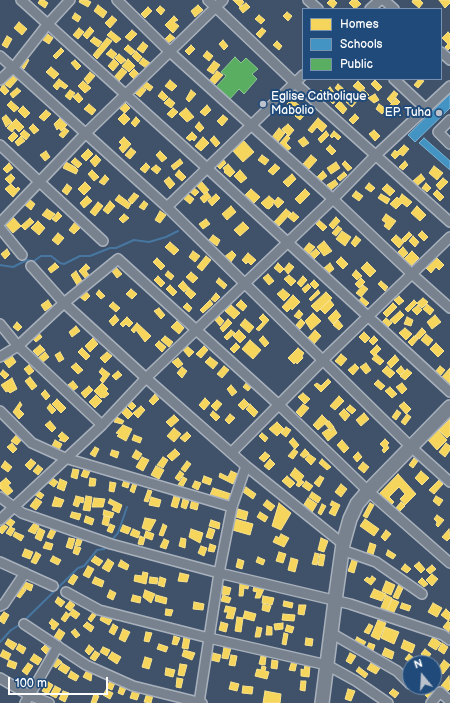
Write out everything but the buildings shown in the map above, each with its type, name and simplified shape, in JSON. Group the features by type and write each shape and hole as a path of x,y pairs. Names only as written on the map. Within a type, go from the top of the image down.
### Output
{"highway":[{"path":"322,703 343,547 350,519 357,504 368,491 410,446 450,407"}],"street":[{"path":"21,0 207,168 450,392"},
{"path":"0,80 14,67 70,0"},
{"path":"117,0 170,52 253,125 450,308"},
{"path":"208,0 295,83 450,222"},
{"path":"0,223 40,183 86,133 127,95 223,0"},
{"path":"308,0 317,8"},
{"path":"371,8 380,0"},
{"path":"384,0 393,8"},
{"path":"442,53 450,60"},
{"path":"0,56 14,67 167,207 410,446 450,482"},
{"path":"167,207 302,76"},
{"path":"395,80 426,109"},
{"path":"0,520 102,425 146,378 286,242 333,199 376,155 450,86"},
{"path":"450,120 438,132 450,144"},
{"path":"0,145 103,241"},
{"path":"0,228 22,255"},
{"path":"232,452 323,360 413,275 450,237"},
{"path":"0,357 18,346 64,303 118,259 279,405 368,491 450,563"},
{"path":"31,266 64,303 246,466 343,547 376,562 422,594"},
{"path":"0,324 18,346 102,425"},
{"path":"0,411 32,443 65,458 232,507"},
{"path":"24,624 86,665 133,686 200,703 219,573 232,507 246,466"},
{"path":"0,497 22,513 109,543 219,573 350,604 443,635 450,640"},
{"path":"0,562 53,586"},
{"path":"0,606 4,604 25,573"},
{"path":"66,592 99,610 327,665 356,681 388,703"},
{"path":"331,633 397,671 402,676"},
{"path":"27,699 58,646"},
{"path":"0,678 27,699 49,703"},
{"path":"431,703 440,692 450,701"}],"waterway":[{"path":"0,265 13,267 27,260 34,261 41,256 51,256 60,263 64,264 80,256 90,256 110,248 116,248 134,240 149,242 166,237 178,231"},
{"path":"111,541 118,533 127,507"},
{"path":"24,621 78,568 84,566 97,550 104,549 107,546"},
{"path":"0,642 11,630 21,624"}],"place":[{"name":"Eglise Catholique Mabolio","path":"263,104"},
{"name":"EP. Tuha","path":"439,113"}]}
